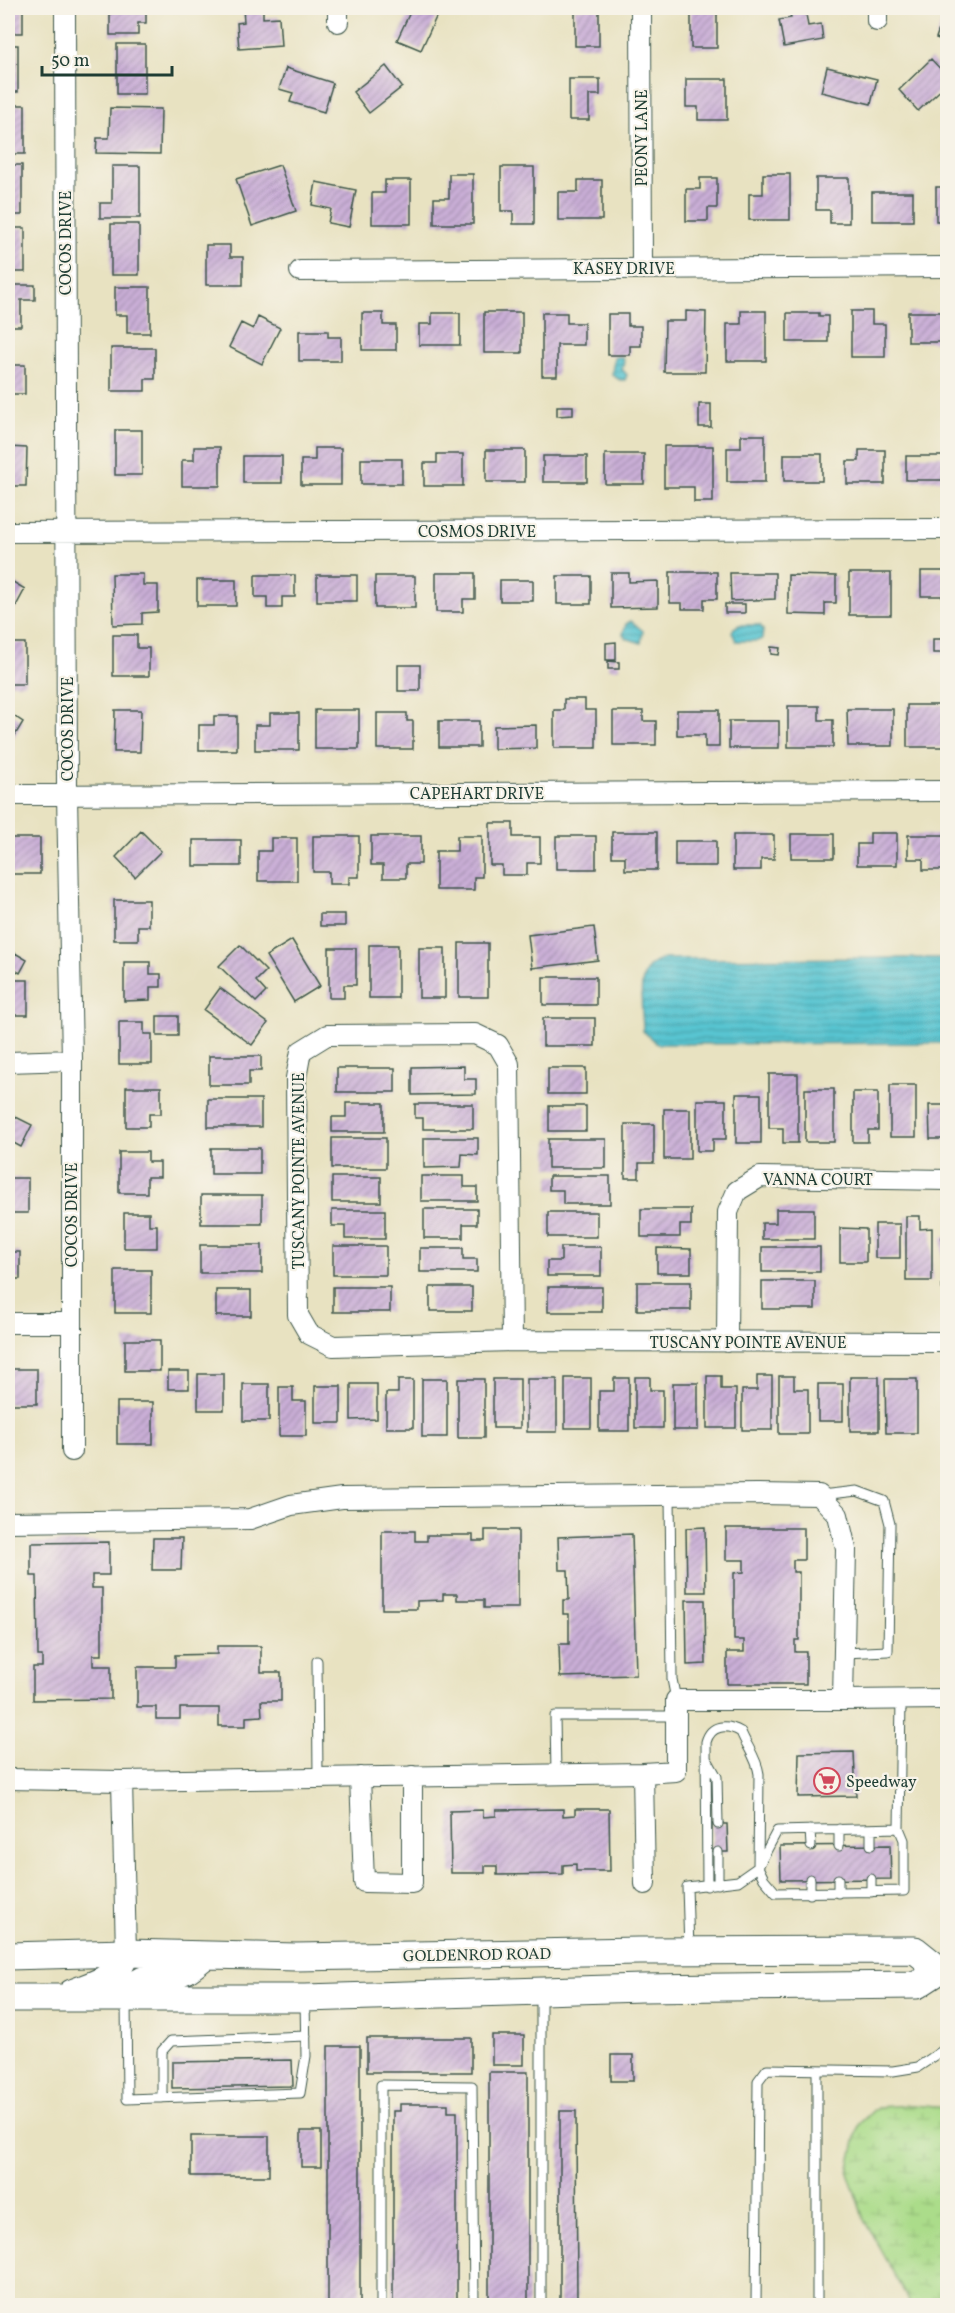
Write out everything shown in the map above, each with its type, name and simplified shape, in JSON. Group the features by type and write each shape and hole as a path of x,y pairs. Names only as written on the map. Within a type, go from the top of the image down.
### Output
{"main road":[{"name":"GOLDENROD ROAD","path":"8,1956 126,1953 296,1957 915,1950 944,1970 917,1985 541,1991 305,1998 8,1998"},
{"path":"60,1998 110,1977 122,1966 126,1953"},
{"path":"126,1997 138,1982 150,1976 187,1970 204,1956"}],"street":[{"name":"COCOS DRIVE","path":"65,8 67,794 72,1060 70,1323 72,1451"},
{"name":"PEONY LANE","path":"640,8 642,268"},
{"name":"KASEY DRIVE","path":"300,271 948,267"},
{"name":"COSMOS DRIVE","path":"8,532 948,529"},
{"name":"CAPEHART DRIVE","path":"8,795 948,791"},
{"name":"TUSCANY POINTE AVENUE","path":"512,1341 509,1064 498,1045 475,1034 327,1035 301,1051 296,1078 298,1315 309,1334 333,1346 512,1341 948,1342"},
{"path":"8,1062 72,1060"},
{"name":"VANNA COURT","path":"727,1342 728,1212 737,1191 760,1177 948,1180"},
{"path":"8,1323 70,1323"},
{"path":"8,1522 250,1519 291,1505 342,1498 819,1495 838,1515 846,1549 843,1700"},
{"path":"8,1779 122,1781 676,1771 676,1708 843,1700 948,1699"},
{"path":"643,1773 645,1884"},
{"path":"360,1777 364,1882 412,1883 412,1776"},
{"path":"122,1781 126,1953"}],"lane":[{"path":"819,1495 857,1491 884,1501 890,1524 888,1651 844,1653"},
{"path":"556,1774 555,1716 676,1708 672,1679 670,1495"},
{"path":"317,1661 318,1778"},
{"path":"707,1886 706,1742 708,1734 715,1728 724,1726 741,1732 758,1762 758,1867 764,1879 776,1893 904,1891 904,1840 899,1828 901,1700"},
{"path":"706,1759 717,1777 718,1824"},
{"path":"689,1951 687,1887 738,1881 758,1867 777,1831 899,1828"},
{"path":"839,1829 839,1845"},
{"path":"871,1829 871,1845"},
{"path":"810,1830 811,1846"},
{"path":"718,1852 718,1884"},
{"path":"838,1879 838,1893"},
{"path":"871,1879 871,1892"},
{"path":"810,1880 810,1894"},
{"path":"541,1991 541,2306"},
{"path":"126,1997 127,2099 300,2093 306,2056 305,1998"},
{"path":"162,2098 162,2051 171,2041 306,2036"},
{"path":"756,2306 758,2081 766,2069 901,2070 918,2067 948,2047"},
{"path":"817,2070 817,2306"},
{"path":"381,2306 381,2085 472,2086 474,2306"}],"green space":[{"path":"912,2105 947,2108 947,2305 910,2305 864,2220 848,2172 859,2124 877,2107"}],"water":[{"path":"614,357 622,357 624,362 622,369 627,375 625,380 612,375"},
{"path":"631,621 643,631 641,643 626,638 623,634 626,624"},
{"path":"739,625 760,625 763,630 762,639 736,641 732,632"},
{"path":"947,958 947,1043 657,1044 643,1031 641,998 644,978 648,969 665,959"}],"building":[{"path":"8,8 23,8 23,33 8,33"},
{"path":"110,8 146,8 146,23 138,23 138,35 110,35"},
{"path":"243,8 263,8 263,18 279,17 281,46 239,49 237,23 244,22"},
{"path":"412,8 426,8 438,13 421,50 397,40"},
{"path":"575,8 599,8 599,46 575,46"},
{"path":"691,8 717,8 717,48 691,48"},
{"path":"789,8 805,8 808,26 821,24 823,40 784,47 779,20 791,18"},
{"path":"943,18 948,18 948,42 936,38"},
{"path":"117,44 145,44 145,94 117,94"},
{"path":"8,45 18,45 18,92 8,92"},
{"path":"931,59 948,77 948,83 918,111 899,90"},
{"path":"386,66 402,87 369,113 353,92"},
{"path":"827,67 877,79 871,104 821,92"},
{"path":"286,68 333,83 324,112 290,102 293,93 279,89"},
{"path":"569,79 600,79 600,95 589,95 589,120 569,120"},
{"path":"686,79 727,79 727,120 698,120 698,107 686,107"},
{"path":"8,105 25,105 25,154 8,154"},
{"path":"110,108 161,109 160,154 96,153 97,138 109,138"},
{"path":"8,165 22,165 22,215 8,215"},
{"path":"280,165 296,211 252,226 236,179"},
{"path":"112,166 140,166 140,218 100,218 100,203 112,203"},
{"path":"501,167 534,167 534,224 513,224 513,211 501,211"},
{"path":"449,174 473,174 473,224 434,224 434,198 449,198"},
{"path":"763,174 790,174 790,220 749,220 749,194 763,194"},
{"path":"700,178 717,178 717,208 708,208 708,221 686,221 686,189 700,189"},
{"path":"816,178 849,178 849,223 830,223 830,210 816,210"},
{"path":"385,180 411,180 411,224 372,224 372,193 385,193"},
{"path":"578,180 602,180 602,220 558,220 558,192 578,192"},
{"path":"316,182 356,190 349,227 328,223 331,209 312,205"},
{"path":"936,187 948,187 948,221 936,221"},
{"path":"872,192 913,192 913,221 872,221"},
{"path":"111,224 139,224 139,275 111,275"},
{"path":"8,228 25,228 25,272 8,272"},
{"path":"206,245 230,245 230,257 243,257 243,285 206,285"},
{"path":"8,285 35,285 35,300 21,300 21,326 8,326"},
{"path":"115,287 150,287 150,333 127,333 127,315 115,315"},
{"path":"686,311 706,312 705,372 664,372 665,321 686,321"},
{"path":"741,311 766,311 766,361 727,361 727,324 741,324"},
{"path":"851,311 872,311 872,324 885,324 885,357 851,357"},
{"path":"484,312 522,312 522,353 484,353"},
{"path":"908,312 948,312 948,342 908,342"},
{"path":"362,313 383,313 383,325 396,325 396,350 362,350"},
{"path":"432,313 460,313 460,345 419,345 419,324 432,324"},
{"path":"542,313 567,313 567,323 584,323 584,345 557,345 557,376 542,376"},
{"path":"787,313 819,313 819,316 828,316 828,342 787,342"},
{"path":"608,314 628,314 628,326 641,326 641,346 630,346 630,355 608,355"},
{"path":"258,317 280,328 262,364 229,347 241,323 253,329"},
{"path":"299,331 328,331 328,337 341,337 341,361 299,361"},
{"path":"111,348 155,348 155,379 145,379 145,391 111,391"},
{"path":"8,365 25,365 25,394 8,394"},
{"path":"699,404 711,404 711,427 699,427"},
{"path":"557,406 573,406 573,415 557,416"},
{"path":"115,430 142,430 142,475 115,475"},
{"path":"741,435 765,435 765,482 727,482 727,448 741,448"},
{"path":"664,446 713,446 713,502 694,502 694,487 664,487"},
{"path":"8,447 27,448 26,486 8,486"},
{"path":"194,447 220,447 220,486 182,486 182,460 194,460"},
{"path":"315,448 341,448 341,485 301,485 301,460 315,460"},
{"path":"486,450 525,450 525,482 486,482"},
{"path":"859,450 885,450 885,484 847,484 847,461 859,461"},
{"path":"437,454 463,454 463,486 424,486 424,463 437,463"},
{"path":"605,454 644,454 644,484 605,484"},
{"path":"784,454 822,454 822,481 784,481"},
{"path":"243,456 282,456 282,483 243,483"},
{"path":"543,456 587,456 587,482 543,482"},
{"path":"906,456 947,456 947,480 906,480"},
{"path":"361,459 402,459 402,484 361,484"},
{"path":"921,571 948,571 948,596 921,596"},
{"path":"670,572 717,572 717,599 704,599 704,609 682,609 682,603 670,603"},
{"path":"436,573 475,573 475,599 463,599 463,612 436,612"},
{"path":"611,573 629,573 629,582 658,581 658,607 611,608"},
{"path":"730,573 775,573 775,599 731,601"},
{"path":"849,573 891,573 891,615 849,615"},
{"path":"112,574 143,574 143,585 158,585 158,612 142,613 142,624 113,625"},
{"path":"255,575 295,575 295,597 282,597 282,608 267,608 267,597 255,597"},
{"path":"317,575 357,575 357,601 317,601"},
{"path":"788,575 836,576 836,603 825,603 825,615 788,614"},
{"path":"375,576 415,576 415,608 375,608"},
{"path":"557,576 591,576 591,604 557,604"},
{"path":"8,579 25,589 8,621"},
{"path":"197,580 236,580 236,606 197,606"},
{"path":"500,580 533,580 533,601 500,601"},
{"path":"725,604 745,604 745,613 725,613"},
{"path":"113,635 137,635 137,648 149,648 149,676 113,676"},
{"path":"933,639 948,639 948,653 933,653"},
{"path":"616,642 616,660 606,660 606,643"},
{"path":"8,643 25,643 25,684 8,684"},
{"path":"771,647 780,648 779,655 771,654"},
{"path":"608,661 619,662 619,669 608,669"},
{"path":"398,665 420,665 420,691 398,691"},
{"path":"564,699 585,699 585,710 596,710 596,748 554,748 554,710 564,710"},
{"path":"907,705 948,705 948,747 907,747"},
{"path":"788,706 819,706 819,720 833,720 833,747 788,747"},
{"path":"847,709 893,709 893,746 848,746"},
{"path":"115,710 141,710 140,752 114,752"},
{"path":"315,710 359,710 359,749 315,749"},
{"path":"677,710 719,710 719,747 705,747 705,735 677,735"},
{"path":"613,711 643,711 643,721 656,721 656,745 613,745"},
{"path":"8,712 23,722 11,742 8,740"},
{"path":"270,713 299,713 299,750 255,750 255,725 270,725"},
{"path":"377,713 407,713 407,721 413,721 413,749 377,749"},
{"path":"214,716 237,716 237,750 199,750 199,725 214,725"},
{"path":"439,721 479,721 479,747 439,747"},
{"path":"729,721 779,721 779,748 729,748"},
{"path":"536,725 536,748 494,749 494,726"},
{"path":"490,823 513,823 513,837 540,837 540,863 527,863 527,875 502,875 502,865 490,865"},
{"path":"141,831 161,851 135,877 116,857"},
{"path":"612,832 657,832 657,870 625,870 625,857 612,857"},
{"path":"870,833 897,833 897,865 857,865 857,844 870,844"},
{"path":"791,834 834,834 834,858 791,858"},
{"path":"733,835 774,835 774,859 761,859 761,870 733,870"},
{"path":"908,835 948,835 948,870 923,870 923,859 908,859"},
{"path":"313,836 359,836 359,877 349,877 349,884 329,884 329,872 313,872"},
{"path":"371,836 421,836 421,864 406,864 406,878 383,878 383,865 371,865"},
{"path":"457,836 482,836 482,877 474,877 474,890 436,890 436,851 457,851"},
{"path":"556,836 596,836 596,869 556,869"},
{"path":"8,838 40,838 40,874 10,874"},
{"path":"271,838 297,838 297,881 258,881 258,851 271,851"},
{"path":"193,840 241,840 241,866 193,866"},
{"path":"675,841 716,841 716,866 675,866"},
{"path":"114,900 149,900 149,926 138,926 138,940 114,940"},
{"path":"320,914 345,914 345,926 320,926"},
{"path":"594,927 598,960 532,968 528,935"},
{"path":"292,940 320,986 294,1002 266,956"},
{"path":"459,943 488,943 488,997 459,997"},
{"path":"240,945 266,971 256,981 266,992 256,1002 219,966"},
{"path":"369,945 398,945 398,998 369,998"},
{"path":"329,948 356,948 356,985 344,985 344,998 329,998"},
{"path":"419,948 445,948 445,998 419,998"},
{"path":"15,953 27,960 20,973 8,966"},
{"path":"124,962 150,962 150,974 161,974 161,987 150,987 150,1000 124,1001"},
{"path":"543,977 596,977 596,1005 543,1005"},
{"path":"8,980 28,980 28,1015 8,1015"},
{"path":"220,988 268,1023 252,1045 204,1010"},
{"path":"157,1016 178,1016 178,1036 157,1036"},
{"path":"543,1018 595,1018 595,1046 543,1046"},
{"path":"119,1022 144,1022 144,1034 152,1034 152,1064 119,1064"},
{"path":"209,1056 261,1056 261,1071 249,1071 249,1085 209,1085"},
{"path":"464,1066 464,1079 476,1079 476,1094 412,1095 412,1067"},
{"path":"337,1068 395,1068 395,1092 337,1092"},
{"path":"548,1068 586,1068 586,1094 548,1094"},
{"path":"769,1074 798,1074 798,1143 783,1143 783,1128 769,1128"},
{"path":"890,1085 916,1085 916,1137 890,1137"},
{"path":"126,1087 161,1087 161,1114 149,1114 149,1127 126,1127"},
{"path":"805,1089 834,1089 834,1142 805,1142"},
{"path":"853,1092 878,1092 878,1130 868,1130 868,1142 853,1142"},
{"path":"736,1094 761,1094 761,1143 736,1143"},
{"path":"208,1099 261,1099 261,1127 208,1127"},
{"path":"697,1100 726,1100 726,1139 713,1139 713,1151 697,1151"},
{"path":"346,1103 384,1103 384,1132 332,1132 332,1117 346,1117"},
{"path":"415,1104 473,1104 473,1129 423,1129 423,1118 415,1118"},
{"path":"929,1105 948,1105 948,1139 930,1139"},
{"path":"549,1106 586,1106 586,1131 549,1131"},
{"path":"664,1109 690,1109 690,1159 664,1159"},
{"path":"8,1113 32,1125 21,1147 8,1140"},
{"path":"625,1124 654,1124 654,1163 639,1163 639,1178 625,1178"},
{"path":"332,1138 386,1138 386,1168 332,1168"},
{"path":"424,1138 478,1138 478,1155 462,1154 461,1167 424,1168"},
{"path":"548,1139 606,1139 606,1168 548,1168"},
{"path":"211,1148 260,1148 260,1174 211,1174"},
{"path":"119,1152 148,1152 148,1162 160,1162 160,1177 147,1177 147,1193 119,1193"},
{"path":"421,1176 464,1176 464,1187 477,1187 477,1201 421,1201"},
{"path":"549,1176 610,1176 610,1204 563,1204 563,1190 549,1190"},
{"path":"332,1177 381,1177 381,1202 332,1202"},
{"path":"8,1178 28,1178 28,1213 8,1213"},
{"path":"201,1195 262,1195 262,1224 201,1224"},
{"path":"424,1209 477,1209 477,1224 463,1224 463,1238 424,1238"},
{"path":"641,1209 691,1209 691,1225 680,1225 680,1237 641,1237"},
{"path":"776,1209 814,1209 814,1239 762,1239 762,1223 776,1223"},
{"path":"332,1210 385,1210 385,1239 345,1239 345,1226 332,1226"},
{"path":"548,1212 597,1212 597,1237 548,1237"},
{"path":"124,1213 149,1213 149,1225 157,1225 157,1248 124,1248"},
{"path":"906,1216 920,1216 920,1229 932,1228 932,1281 906,1281"},
{"path":"875,1224 900,1224 900,1258 875,1258"},
{"path":"840,1228 866,1229 866,1262 840,1262"},
{"path":"942,1237 948,1237 948,1289 942,1289"},
{"path":"200,1245 262,1245 262,1273 200,1273"},
{"path":"333,1246 386,1246 386,1275 333,1275"},
{"path":"561,1247 601,1247 601,1276 547,1276 547,1261 561,1261"},
{"path":"762,1247 820,1247 820,1272 762,1272"},
{"path":"420,1248 463,1248 463,1259 477,1259 477,1272 420,1272"},
{"path":"657,1248 691,1249 691,1273 657,1273"},
{"path":"8,1252 20,1252 20,1279 8,1279"},
{"path":"115,1270 151,1270 151,1313 115,1313"},
{"path":"762,1281 815,1281 815,1309 762,1309"},
{"path":"637,1282 691,1282 691,1310 637,1310"},
{"path":"333,1287 390,1287 390,1312 333,1312"},
{"path":"430,1287 472,1287 472,1311 430,1311"},
{"path":"548,1287 602,1287 602,1312 548,1312"},
{"path":"216,1290 251,1290 251,1316 216,1316"},
{"path":"125,1340 160,1340 160,1371 125,1371"},
{"path":"8,1369 37,1369 37,1404 8,1404"},
{"path":"168,1371 189,1371 189,1389 168,1389"},
{"path":"198,1374 224,1374 224,1410 198,1410"},
{"path":"707,1376 721,1376 721,1389 736,1389 736,1428 707,1428"},
{"path":"757,1376 772,1376 772,1430 742,1430 742,1390 757,1390"},
{"path":"779,1376 794,1376 794,1389 808,1389 808,1434 779,1434"},
{"path":"635,1377 650,1377 650,1390 663,1390 663,1428 635,1428"},
{"path":"850,1377 879,1377 879,1431 850,1431"},
{"path":"565,1378 591,1378 591,1428 565,1428"},
{"path":"614,1378 629,1378 629,1431 599,1431 599,1391 614,1391"},
{"path":"422,1379 447,1379 447,1437 422,1437"},
{"path":"458,1379 484,1379 484,1438 458,1438"},
{"path":"493,1379 520,1379 520,1428 493,1428"},
{"path":"527,1379 557,1379 557,1432 527,1432"},
{"path":"885,1379 917,1379 917,1433 886,1433"},
{"path":"398,1380 413,1380 413,1428 386,1428 386,1393 398,1393"},
{"path":"673,1383 698,1383 698,1430 673,1430"},
{"path":"243,1384 269,1384 269,1421 243,1421"},
{"path":"351,1384 377,1384 377,1419 351,1420"},
{"path":"818,1384 843,1384 843,1421 818,1421"},
{"path":"315,1386 341,1386 341,1423 315,1423"},
{"path":"279,1387 293,1387 293,1401 306,1401 306,1436 279,1436"},
{"path":"117,1402 153,1402 153,1444 117,1444"},
{"path":"705,1527 706,1592 687,1592 686,1528"},
{"path":"726,1528 804,1528 804,1560 793,1560 793,1572 799,1572 799,1640 795,1640 795,1652 806,1652 806,1684 727,1684 727,1652 744,1652 744,1640 734,1640 734,1573 744,1572 744,1560 726,1560"},
{"path":"485,1530 518,1530 518,1608 484,1608 484,1600 457,1600 457,1594 443,1594 443,1600 417,1601 417,1609 382,1609 382,1531 415,1531 415,1541 427,1541 427,1535 473,1535 473,1541 485,1541"},
{"path":"632,1534 636,1675 560,1677 559,1644 569,1644 569,1614 563,1614 563,1600 569,1600 568,1570 559,1570 558,1537"},
{"path":"153,1538 182,1538 181,1570 152,1570"},
{"path":"109,1542 109,1575 92,1575 92,1588 102,1588 102,1655 93,1655 93,1666 111,1666 111,1699 33,1700 33,1667 42,1667 42,1656 38,1656 37,1576 31,1576 31,1543"},
{"path":"686,1600 705,1600 706,1664 687,1665"},
{"path":"217,1646 261,1646 261,1672 281,1672 281,1701 261,1701 262,1716 246,1717 246,1726 219,1726 219,1708 180,1708 180,1719 156,1719 156,1707 137,1707 137,1667 175,1667 175,1655 217,1654"},
{"path":"854,1752 856,1796 798,1797 799,1753"},
{"path":"563,1809 563,1816 575,1815 575,1809 609,1809 610,1871 576,1871 576,1864 563,1865 563,1874 497,1875 497,1866 485,1866 485,1873 451,1873 450,1811 483,1810 483,1817 496,1816 496,1810"},
{"path":"712,1824 727,1824 728,1852 712,1852"},
{"path":"890,1845 891,1879 781,1880 780,1846"},
{"path":"492,2035 524,2035 524,2065 492,2065"},
{"path":"367,2038 471,2038 471,2072 367,2072"},
{"path":"328,2046 360,2046 360,2306 328,2306"},
{"path":"611,2055 633,2055 633,2081 611,2081"},
{"path":"292,2060 293,2086 172,2088 172,2062"},
{"path":"489,2072 528,2072 528,2306 489,2306"},
{"path":"400,2104 448,2104 448,2112 457,2112 457,2306 393,2306 393,2111 400,2111"},
{"path":"560,2111 576,2111 577,2306 560,2306"},
{"path":"301,2131 321,2131 321,2167 301,2167"},
{"path":"191,2136 269,2136 269,2176 191,2176"}],"place":[{"name":"Speedway","path":"827,1781"}]}
